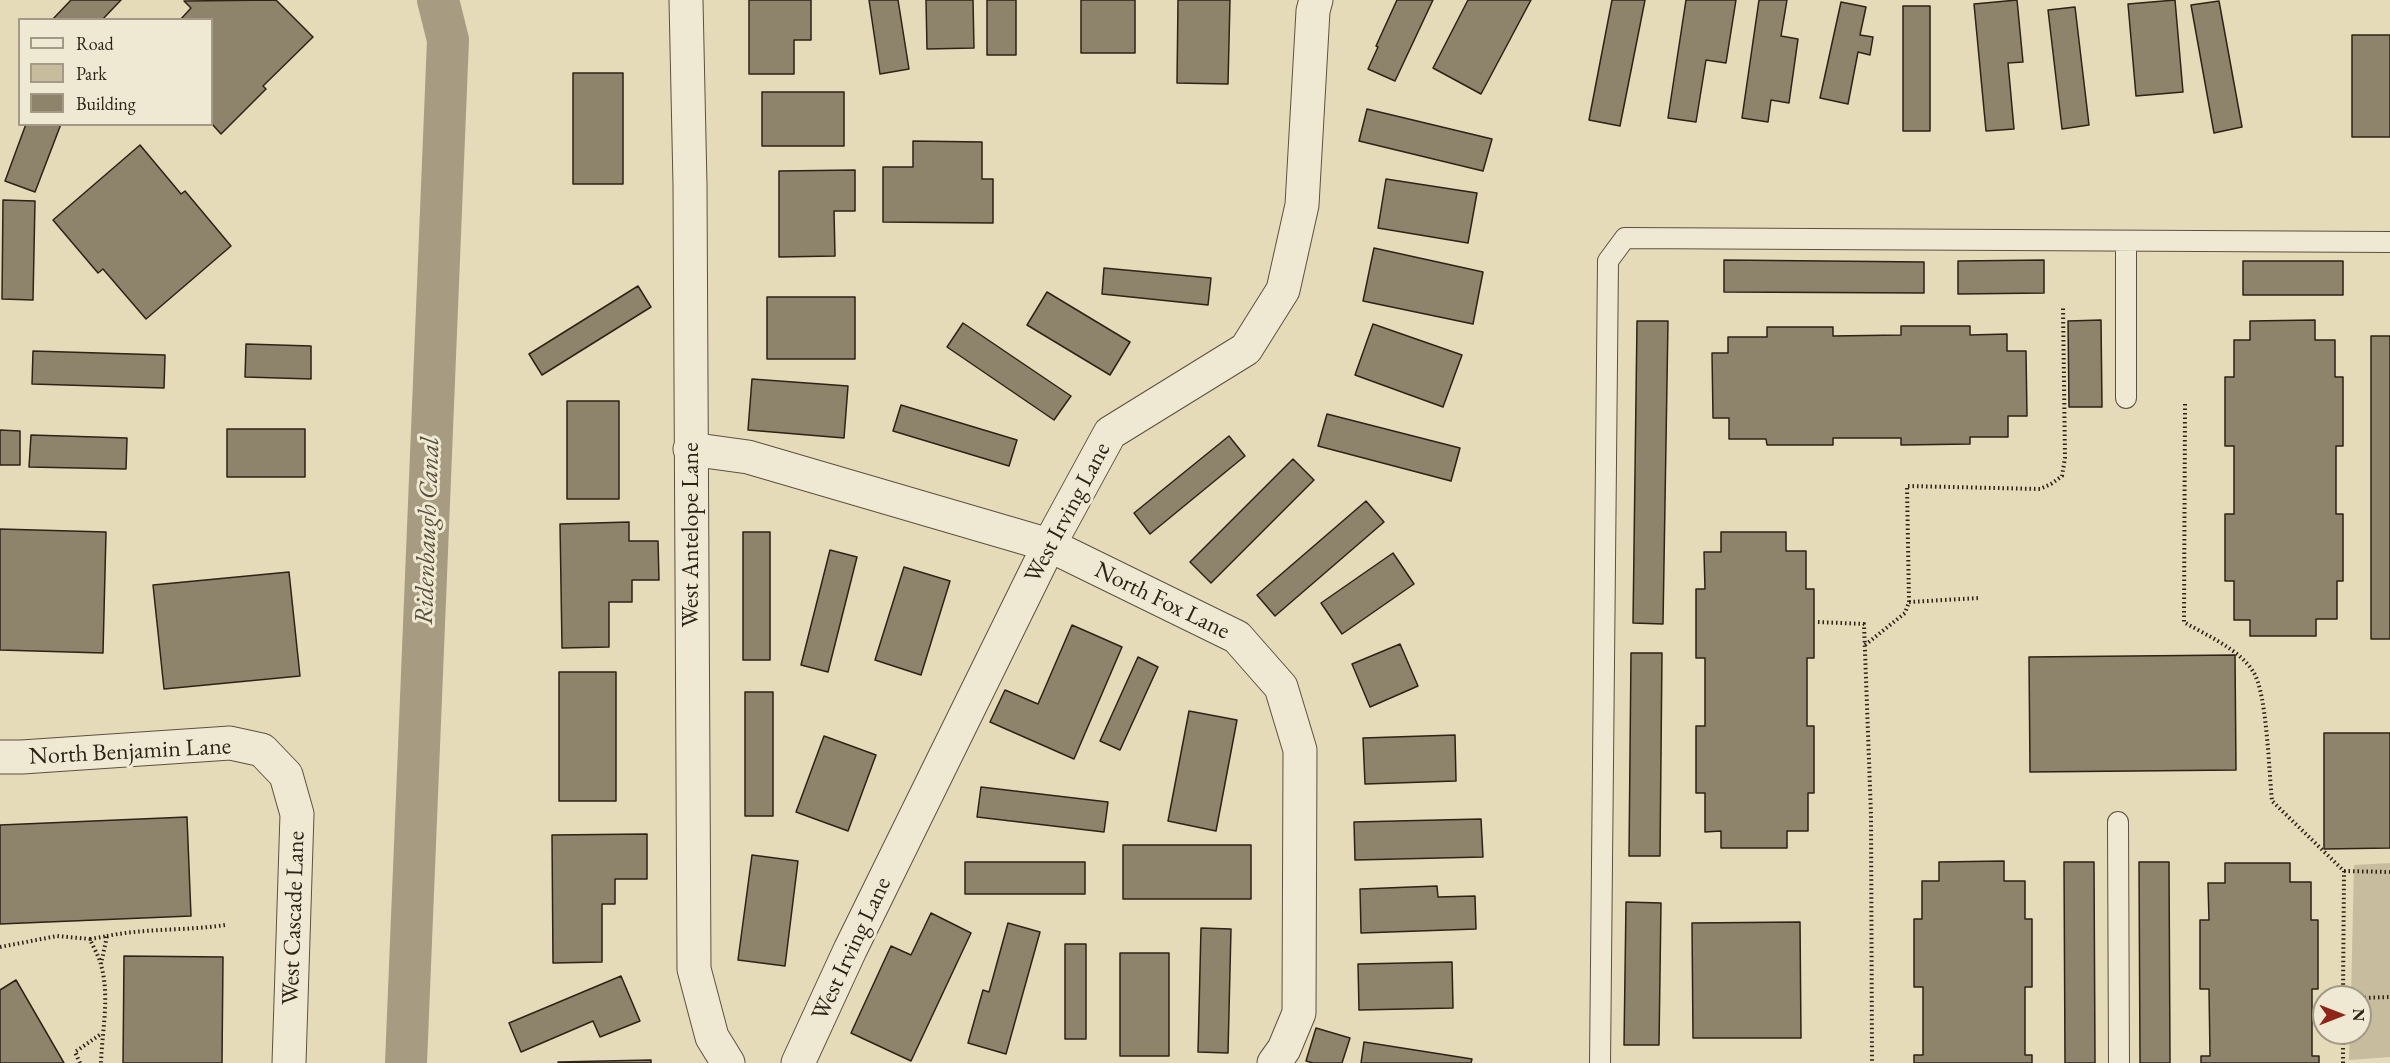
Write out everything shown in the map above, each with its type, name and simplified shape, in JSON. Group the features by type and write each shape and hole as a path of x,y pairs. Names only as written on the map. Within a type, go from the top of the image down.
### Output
{"street":[{"name":"West Antelope Lane","path":"686,0 690,185 694,969 712,1037 728,1063"},
{"name":"West Irving Lane","path":"798,1063 850,950 1049,546 1110,433 1246,349 1283,290 1302,204 1313,11 1316,0"},
{"name":"North Fox Lane","path":"690,449 748,457 1049,546 1237,637 1281,687 1300,750 1299,1013 1284,1049 1274,1063"},
{"name":"North Benjamin Lane","path":"0,757 230,743 262,750 286,775"},
{"name":"West Cascade Lane","path":"286,775 297,814 289,1063"}],"lane":[{"path":"1600,1063 1608,261 1625,237 2390,242"},
{"path":"2126,241 2126,398"},
{"path":"2118,822 2119,1063"}],"path":[{"path":"1864,645 1905,613 1909,602 1907,486 2040,489 2062,476 2065,458 2063,308"},
{"path":"2185,404 2184,622 2234,651 2254,674 2263,705 2272,801 2344,871 2390,872"},
{"path":"1909,602 1978,598"},
{"path":"1818,622 1864,624 1871,815 1872,1063"},
{"path":"2343,985 2344,871"},
{"path":"0,947 57,936 90,939 134,931 191,930 225,925"},
{"path":"101,965 107,936"},
{"path":"90,939 101,965 106,999 102,1033 102,1063"},
{"path":"2372,998 2390,997"},
{"path":"80,1063 75,1052 102,1033"},
{"path":"2343,1045 2343,1063"}],"green space":[{"path":"2390,863 2390,1057 2349,1060 2350,1045 2372,1045 2372,985 2351,985 2354,865"}],"building":[{"path":"71,0 121,0 104,18 54,18"},
{"path":"276,0 313,37 263,86 266,89 221,134 213,125 213,18 182,18 191,8 184,1"},
{"path":"749,0 811,0 811,40 794,40 794,74 749,74"},
{"path":"869,0 898,0 909,69 880,74"},
{"path":"926,0 973,0 974,48 927,49"},
{"path":"987,0 1016,0 1016,55 987,55"},
{"path":"1081,0 1135,0 1135,53 1081,53"},
{"path":"1178,0 1230,0 1228,84 1177,83"},
{"path":"1397,0 1433,0 1395,81 1368,69"},
{"path":"1468,0 1531,0 1481,94 1433,68"},
{"path":"1612,0 1645,0 1620,126 1589,120"},
{"path":"1686,0 1736,0 1726,63 1706,60 1696,122 1668,118"},
{"path":"1759,0 1787,0 1781,36 1798,39 1789,103 1771,100 1768,122 1742,118"},
{"path":"2017,0 2023,62 2008,63 2014,129 1986,131 1974,4"},
{"path":"2175,0 2183,92 2136,96 2128,4"},
{"path":"2219,1 2242,127 2214,133 2191,5"},
{"path":"1841,2 1866,7 1860,35 1873,37 1870,55 1858,52 1848,104 1820,98"},
{"path":"1903,6 1930,6 1930,131 1903,131"},
{"path":"2075,7 2089,125 2062,129 2048,10"},
{"path":"2352,35 2390,35 2390,137 2352,137"},
{"path":"573,73 623,73 623,184 573,184"},
{"path":"762,92 844,92 844,146 762,146"},
{"path":"1367,109 1492,139 1483,171 1359,141"},
{"path":"25,126 60,126 35,192 5,181"},
{"path":"913,141 982,142 982,179 993,179 993,223 883,222 883,167 913,167"},
{"path":"140,145 181,194 185,191 231,246 146,319 103,269 98,273 53,220"},
{"path":"855,170 855,211 834,211 835,256 779,257 779,171"},
{"path":"1386,179 1477,193 1468,243 1378,228"},
{"path":"3,200 35,201 33,300 2,299"},
{"path":"1374,248 1483,272 1473,324 1363,301"},
{"path":"1724,260 1924,262 1924,293 1724,292"},
{"path":"2044,260 2044,293 1958,294 1958,261"},
{"path":"2243,261 2343,261 2343,295 2243,295"},
{"path":"1104,268 1211,278 1208,305 1102,294"},
{"path":"638,286 651,307 542,375 529,354"},
{"path":"1047,292 1130,342 1110,375 1027,325"},
{"path":"767,297 855,297 855,359 767,359"},
{"path":"2101,320 2102,407 2069,407 2068,321"},
{"path":"2315,320 2315,340 2335,340 2335,377 2343,377 2343,446 2336,446 2336,514 2343,514 2343,581 2337,581 2337,619 2316,619 2316,636 2250,636 2250,620 2234,620 2234,581 2225,581 2225,514 2234,514 2234,446 2225,446 2225,377 2234,377 2234,340 2250,340 2250,321"},
{"path":"1637,321 1668,321 1663,624 1633,623"},
{"path":"963,323 1071,396 1054,420 947,347"},
{"path":"1373,324 1462,355 1443,407 1355,375"},
{"path":"1901,326 1970,326 1970,335 2007,334 2007,351 2026,351 2027,416 2008,416 2008,437 1970,437 1970,444 1901,445 1901,438 1833,438 1833,445 1767,445 1766,439 1729,439 1729,418 1713,418 1712,353 1728,353 1728,337 1767,337 1767,327 1833,327 1833,336 1901,335"},
{"path":"2371,336 2390,336 2390,639 2371,639"},
{"path":"246,344 311,346 311,379 245,377"},
{"path":"33,351 165,355 164,388 32,384"},
{"path":"752,379 848,386 844,438 748,430"},
{"path":"567,401 619,401 619,499 567,499"},
{"path":"901,405 1017,440 1009,466 893,431"},
{"path":"1327,414 1460,448 1451,481 1318,446"},
{"path":"227,429 305,429 305,477 227,477"},
{"path":"0,430 20,431 20,465 0,465"},
{"path":"31,435 127,438 126,469 29,467"},
{"path":"1229,436 1245,456 1150,534 1134,513"},
{"path":"1293,459 1314,480 1211,583 1190,562"},
{"path":"1366,501 1384,522 1275,616 1257,595"},
{"path":"629,522 629,541 658,541 659,580 632,580 632,602 609,602 609,647 562,648 560,524"},
{"path":"0,529 106,532 103,653 0,650"},
{"path":"743,532 770,532 770,660 743,660"},
{"path":"1721,532 1786,532 1786,551 1806,551 1806,589 1814,589 1814,658 1807,658 1807,726 1814,726 1814,793 1808,793 1808,831 1787,831 1787,848 1721,848 1721,831 1705,832 1705,793 1696,793 1696,726 1705,726 1705,658 1696,658 1696,589 1705,589 1704,552 1721,552"},
{"path":"830,550 857,557 828,672 801,665"},
{"path":"1393,553 1414,584 1342,634 1321,603"},
{"path":"904,567 950,581 921,675 875,660"},
{"path":"289,572 300,676 164,689 153,585"},
{"path":"1072,625 1122,647 1074,759 990,722 1005,690 1038,704"},
{"path":"1400,644 1418,686 1370,707 1352,664"},
{"path":"1631,653 1662,653 1660,856 1629,856"},
{"path":"2235,655 2236,770 2030,772 2029,657"},
{"path":"1138,657 1158,667 1120,750 1100,741"},
{"path":"559,672 616,672 616,801 559,801"},
{"path":"745,692 773,692 773,816 745,816"},
{"path":"1189,711 1237,720 1216,831 1168,821"},
{"path":"2324,733 2390,733 2390,848 2324,849"},
{"path":"1455,735 1456,781 1365,784 1363,738"},
{"path":"824,736 876,755 848,831 796,812"},
{"path":"981,787 1108,802 1104,832 977,817"},
{"path":"187,817 191,916 0,924 0,825"},
{"path":"1481,819 1483,857 1355,860 1354,822"},
{"path":"647,834 647,879 615,879 615,904 602,904 602,962 553,963 552,835"},
{"path":"1123,845 1251,845 1251,899 1123,899"},
{"path":"752,855 798,861 785,966 738,960"},
{"path":"2004,861 2004,881 2025,881 2025,919 2032,919 2032,987 2025,987 2025,1055 2032,1055 2032,1063 1914,1063 1914,1055 1923,1055 1923,987 1914,987 1914,919 1922,919 1922,881 1939,881 1939,862"},
{"path":"965,862 1085,862 1085,894 965,894"},
{"path":"2064,862 2094,862 2095,1063 2065,1063"},
{"path":"2139,862 2169,862 2170,1063 2140,1063"},
{"path":"2225,863 2290,863 2290,882 2311,882 2311,920 2318,920 2318,985 2312,985 2312,1056 2319,1056 2319,1063 2201,1063 2201,1056 2210,1056 2209,989 2200,989 2200,920 2209,920 2208,883 2225,883"},
{"path":"1437,886 1438,897 1475,896 1476,929 1361,933 1360,889"},
{"path":"1626,902 1661,903 1659,1045 1624,1045"},
{"path":"931,913 971,933 911,1061 851,1033 891,946 911,955"},
{"path":"1800,922 1801,1038 1693,1038 1692,923"},
{"path":"1008,923 1040,932 1006,1054 968,1043 983,990 989,992"},
{"path":"1201,928 1231,929 1228,1053 1198,1052"},
{"path":"1065,944 1086,944 1086,1039 1065,1039"},
{"path":"1120,953 1169,953 1169,1056 1120,1056"},
{"path":"124,956 223,957 222,1063 123,1063"},
{"path":"1452,962 1453,1008 1359,1010 1358,964"},
{"path":"621,976 640,1021 600,1037 593,1021 521,1052 509,1023"},
{"path":"16,980 64,1063 0,1063 0,990"},
{"path":"1316,1028 1350,1038 1342,1063 1306,1061"},
{"path":"1364,1042 1472,1059 1471,1063 1361,1063"},
{"path":"651,1060 651,1063 558,1063 558,1062"}],"waterway":[{"name":"Ridenbaugh Canal","path":"406,1063 448,40 438,0"}]}
